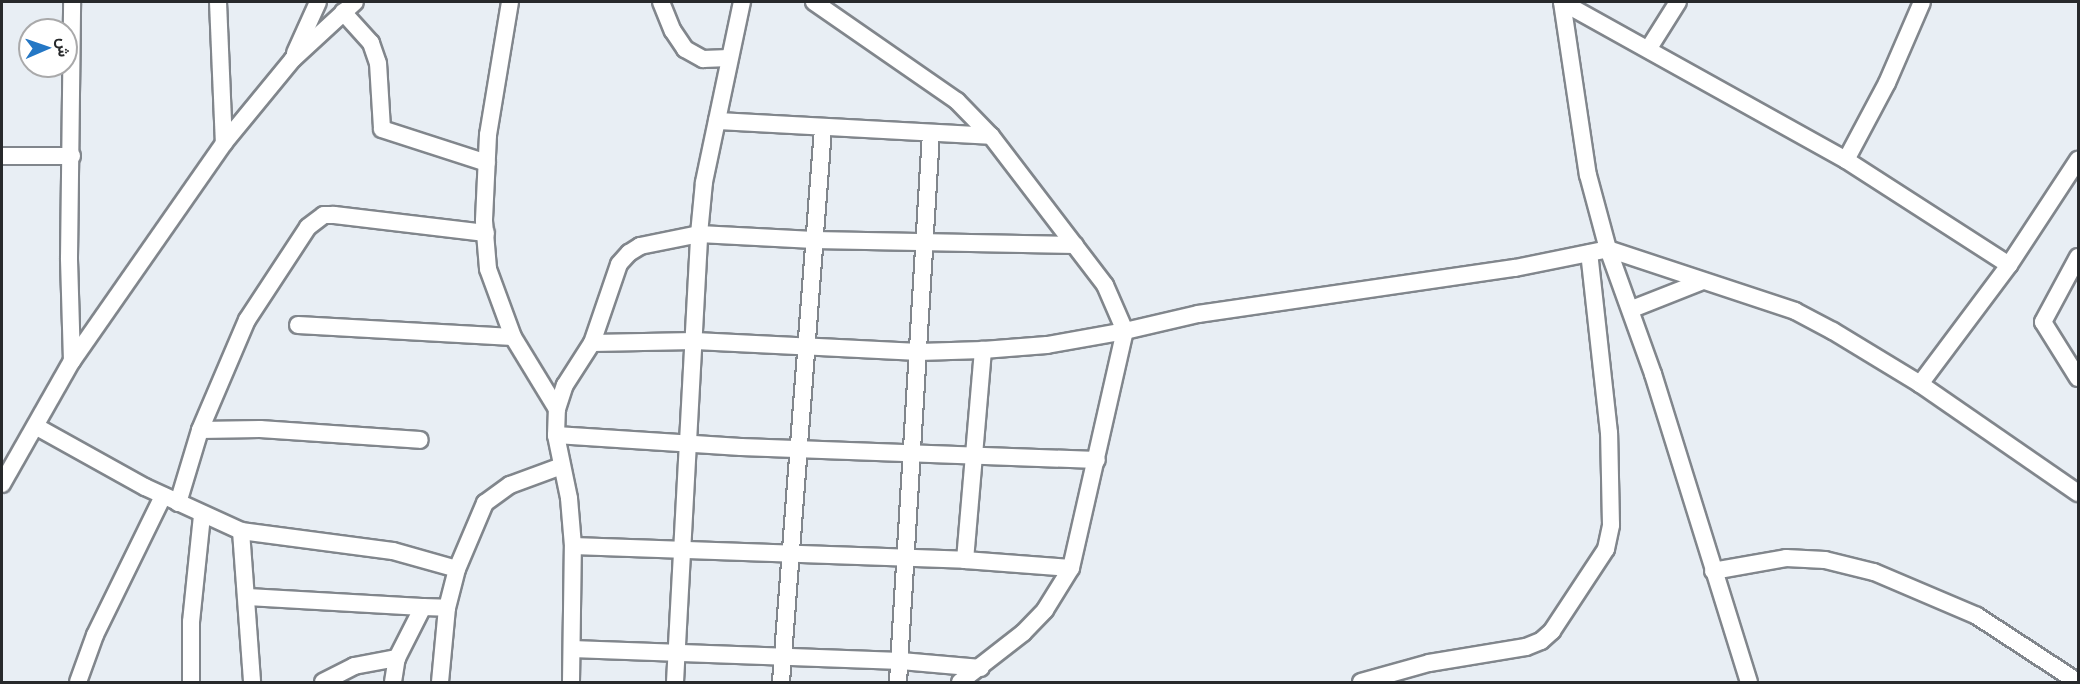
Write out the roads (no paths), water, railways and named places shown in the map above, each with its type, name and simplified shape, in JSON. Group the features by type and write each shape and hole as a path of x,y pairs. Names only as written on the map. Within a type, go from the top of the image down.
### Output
{"street":[{"path":"72,2 72,156 69,258 72,361"},
{"path":"218,2 224,144"},
{"path":"293,59 318,2"},
{"path":"510,2 494,87 487,163 488,269 513,337 557,410"},
{"path":"661,2 673,31 685,49 704,59 729,58"},
{"path":"675,682 685,550 699,234 717,121 742,2"},
{"path":"814,2 957,101 991,136 1075,245 1117,306 1125,331 1071,568 1045,610 1004,652 960,682"},
{"path":"1562,2 1649,48 1846,160 2009,265"},
{"path":"1562,2 1588,175 1608,249 1632,309 1749,682"},
{"path":"1649,48 1678,2"},
{"path":"1846,160 1887,83 1922,2"},
{"path":"2,484 37,427 72,361 224,144 293,59 349,7 371,43 378,63 382,129 487,163"},
{"path":"717,121 823,129 991,136"},
{"path":"782,682 823,129"},
{"path":"898,682 931,133"},
{"path":"2,156 72,156"},
{"path":"1920,384 2009,265 2079,160"},
{"path":"78,682 95,635 170,500 247,320 303,233 324,215 486,233"},
{"path":"571,682 573,546 556,435 557,410 565,385 592,343 619,264 629,253 640,246 699,234 814,240 1075,245"},
{"path":"592,343 695,341 919,351 983,350 1047,345 1125,331 1198,314 1515,268 1608,249 1795,311 1920,384 2079,493"},
{"path":"1361,682 1429,663 1526,647 1541,641 1552,631 1606,549 1611,525 1609,433 1589,253"},
{"path":"2079,257 2043,322 2079,378"},
{"path":"1632,309 1703,280"},
{"path":"298,325 513,337"},
{"path":"965,560 983,350"},
{"path":"37,427 170,500 242,531 393,551 457,569"},
{"path":"200,430 260,429 420,440"},
{"path":"556,435 688,444 913,451 1097,460"},
{"path":"440,682 447,608 457,569 476,520 494,494 562,466"},
{"path":"191,682 191,622 202,515"},
{"path":"242,531 252,682"},
{"path":"573,546 792,552 965,560 1071,568"},
{"path":"1713,571 1786,558 1825,560 1874,572 1977,616 2079,682"},
{"path":"248,597 447,608"},
{"path":"393,682 397,658 423,607"},
{"path":"572,649 901,661 981,668"},
{"path":"323,682 354,666 397,658"}]}
